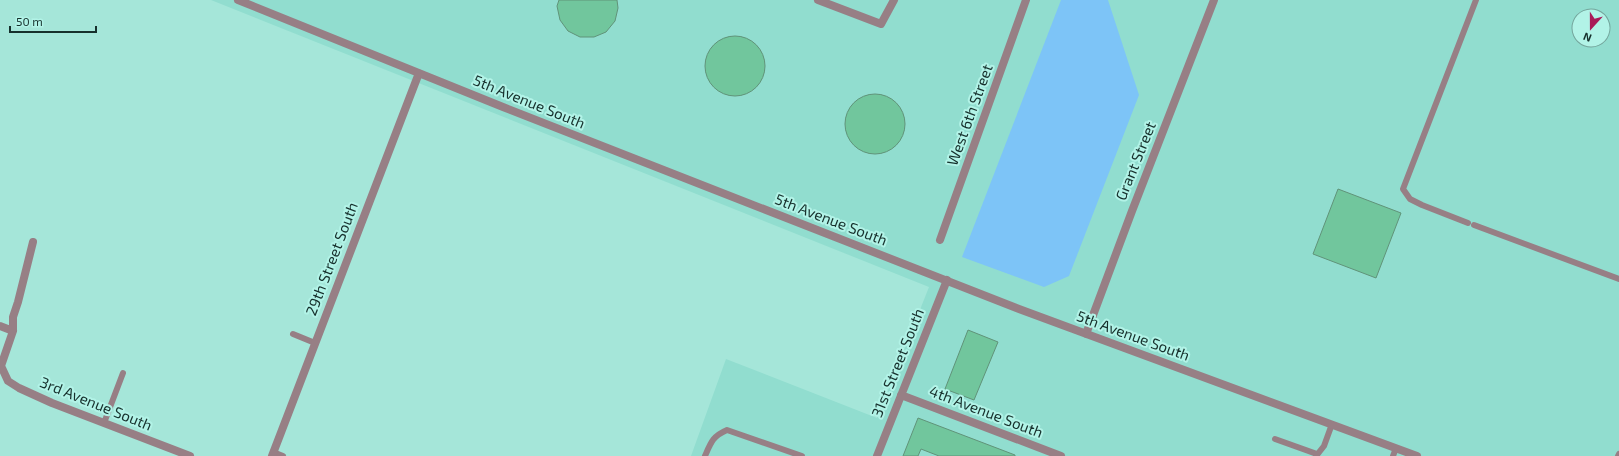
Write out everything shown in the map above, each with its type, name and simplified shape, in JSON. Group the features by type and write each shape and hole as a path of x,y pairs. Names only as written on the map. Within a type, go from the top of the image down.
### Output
{"street":[{"name":"5th Avenue South","path":"238,0 419,73 1086,334 1332,424 1395,452 1416,456"},
{"path":"818,0 881,24 894,0"},
{"name":"West 6th Street","path":"940,240 1026,0"},
{"name":"Grant Street","path":"1086,334 1214,0"},
{"name":"29th Street South","path":"273,454 419,73"},
{"path":"1,366 13,331 12,317 18,302 33,242"},
{"name":"31st Street South","path":"876,456 947,280"},
{"path":"0,326 13,331"},
{"name":"3rd Avenue South","path":"1,366 8,381 19,388 52,403 190,456"},
{"name":"4th Avenue South","path":"901,395 1060,456"}],"lane":[{"path":"1476,0 1403,188 1410,199 1422,206 1619,279"},
{"path":"293,334 315,343"},
{"path":"104,423 123,373"},
{"path":"1275,439 1316,455 1324,446 1332,424"},
{"path":"705,456 709,445 716,435 727,430 802,456"},
{"path":"273,454 282,456"}],"shaded area":[{"path":"211,0 1619,0 1619,456 691,456 726,359 877,418 929,287"},
{"path":"1061,0 1108,0 1139,95 1069,276 1044,287 962,257"}],"building":[{"path":"559,0 617,0 618,8 615,21 606,32 594,37 580,37 568,31 560,20 557,6"},
{"path":"735,36 752,41 760,49 765,66 760,83 752,91 735,96 718,91 710,83 705,66 710,49 718,41"},
{"path":"875,94 892,99 900,107 905,124 900,141 892,149 875,154 858,149 850,141 845,124 850,107 858,99"},
{"path":"1338,189 1401,213 1376,278 1313,254"},
{"path":"968,330 998,342 974,400 945,389"},
{"path":"918,418 1015,456 939,456 921,449 918,456 903,456"}]}
